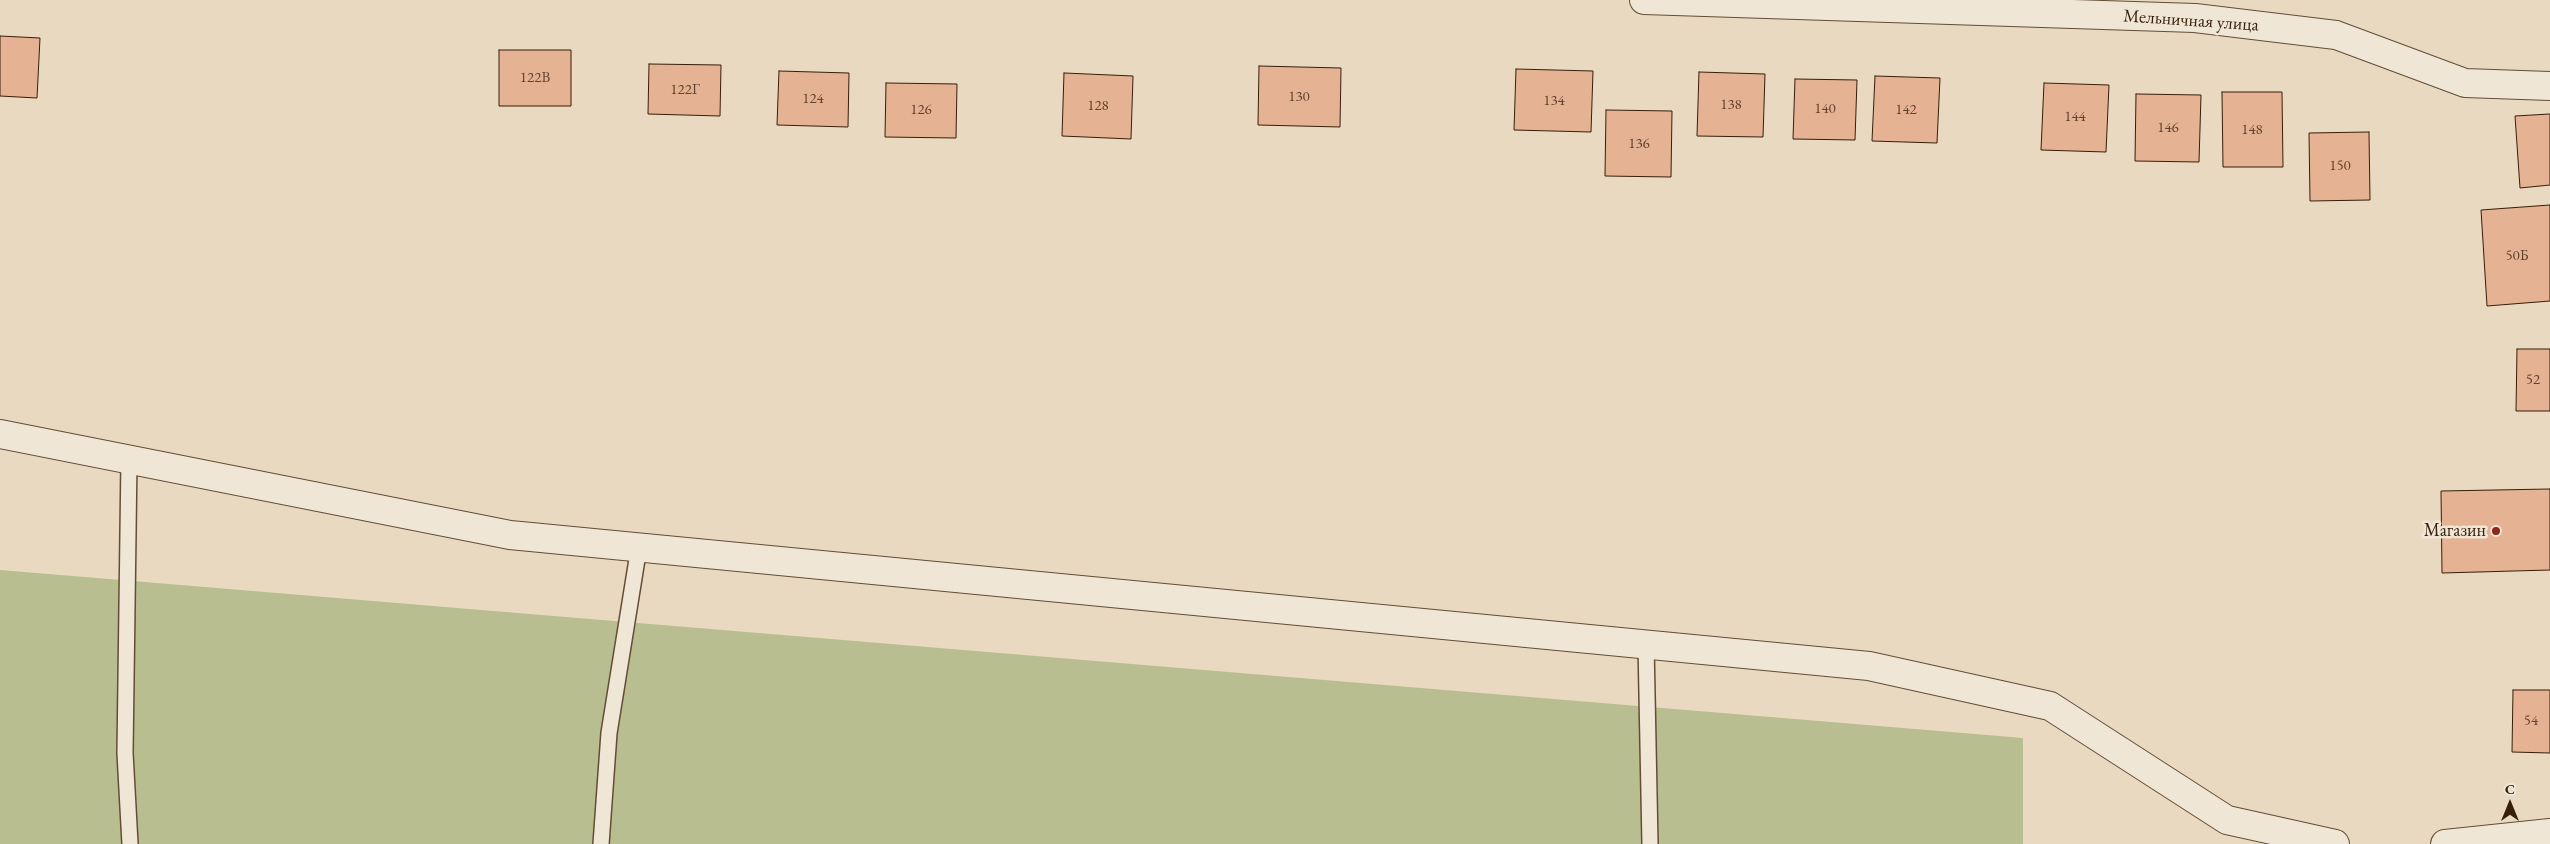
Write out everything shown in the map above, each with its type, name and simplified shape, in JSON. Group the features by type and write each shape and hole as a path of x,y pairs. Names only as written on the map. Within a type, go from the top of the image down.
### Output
{"street":[{"name":"Мельничная улица","path":"1644,0 2196,18 2336,35 2465,83 2550,86"},
{"path":"0,434 510,535 1869,666 2050,706 2227,820 2336,844"},
{"path":"2445,844 2550,834"}],"lane":[{"path":"130,459 125,754 130,844"},
{"path":"601,844 609,733 639,547"},
{"path":"1646,644 1650,844"}],"green space":[{"path":"0,570 2023,738 2023,844 0,844"}],"building":[{"path":"0,36 40,38 37,98 0,96"},
{"path":"499,50 571,50 571,106 499,106"},
{"path":"649,64 721,65 720,116 648,114"},
{"path":"1259,66 1341,68 1340,127 1258,125"},
{"path":"1516,69 1593,71 1591,132 1514,130"},
{"path":"779,71 849,73 848,127 777,125"},
{"path":"1699,72 1765,74 1763,137 1697,136"},
{"path":"1064,73 1133,76 1131,139 1062,136"},
{"path":"1875,76 1940,78 1937,143 1872,141"},
{"path":"1795,79 1857,80 1855,140 1793,139"},
{"path":"886,83 957,84 956,138 885,137"},
{"path":"2044,83 2109,85 2106,152 2041,150"},
{"path":"2222,92 2282,92 2283,167 2223,167"},
{"path":"2136,94 2201,95 2199,162 2135,161"},
{"path":"1606,110 1672,111 1671,177 1605,176"},
{"path":"2550,114 2550,185 2520,188 2515,116"},
{"path":"2369,132 2370,200 2310,201 2309,133"},
{"path":"2550,205 2550,301 2487,306 2481,210"},
{"path":"2517,349 2550,349 2550,411 2516,411"},
{"name":"Магазин","path":"2550,489 2550,570 2442,573 2441,491"},
{"path":"2513,690 2550,690 2550,753 2512,752"}],"place":[{"name":"Магазин","path":"2496,531"}]}
